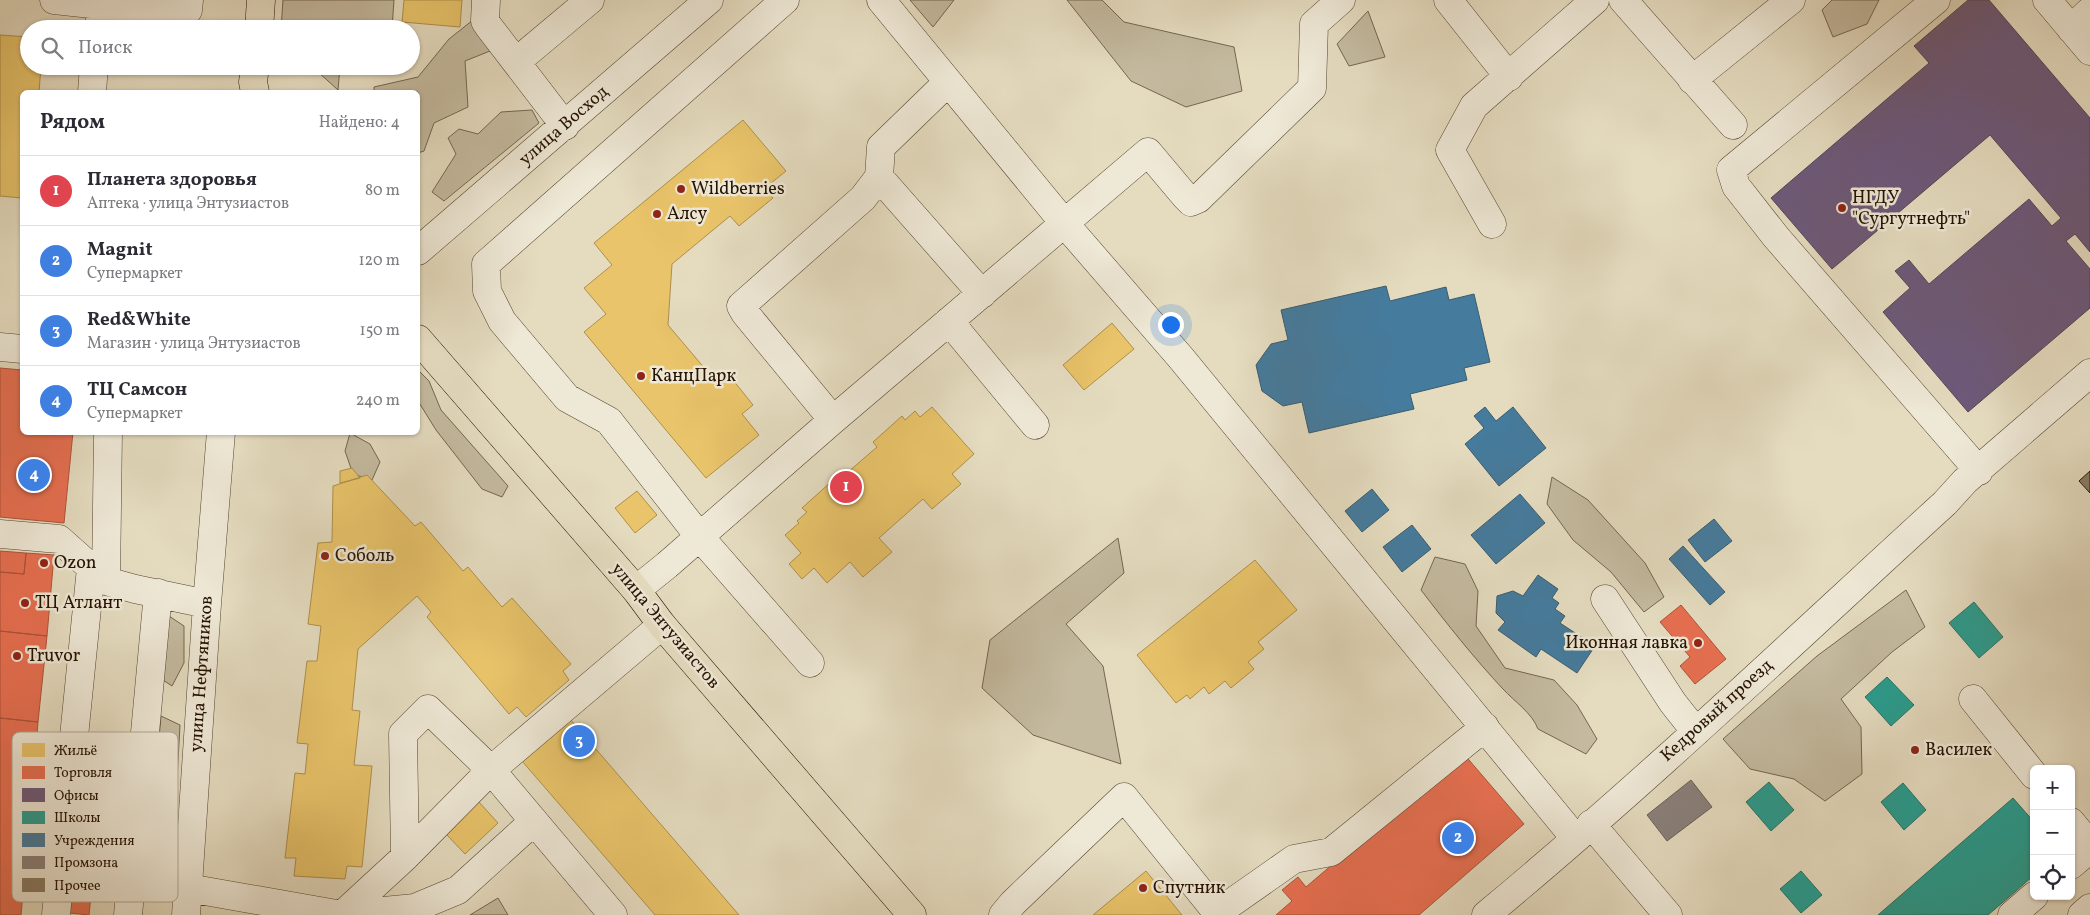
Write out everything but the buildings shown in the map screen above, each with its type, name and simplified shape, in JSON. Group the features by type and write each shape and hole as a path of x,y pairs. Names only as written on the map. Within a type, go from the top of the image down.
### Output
{"main road":[{"path":"260,20 262,0"},
{"name":"улица Энтузиастов","path":"420,341 636,590 662,625 912,915"}],"street":[{"path":"54,0 100,17 188,10 189,0"},
{"path":"486,0 485,21 564,126"},
{"path":"516,62 590,0"},
{"name":"улица Восход","path":"420,249 709,0"},
{"path":"785,0 486,264 487,291 502,322 567,398 609,421 699,536 810,663"},
{"path":"881,0 1065,224 1187,366 1485,727 1583,831 1668,915"},
{"path":"636,590 1148,152 1191,202 1198,199 1312,88 1314,24 1341,0"},
{"path":"1448,0 1509,77"},
{"path":"1492,224 1450,150 1474,106 1595,0"},
{"path":"1623,0 1733,125"},
{"path":"1692,80 1791,0"},
{"path":"1936,0 1732,170 1736,186 1776,238 1978,471"},
{"path":"2046,0 2081,20 2090,51"},
{"path":"92,90 93,75"},
{"path":"833,420 744,313 741,306 863,198 879,177 881,147 948,82"},
{"path":"879,177 982,294"},
{"path":"949,321 1036,425"},
{"path":"0,347 20,350"},
{"name":"Кедровый проезд","path":"1486,915 1546,865 1696,732 1945,503 1965,481 2090,373"},
{"path":"79,732 99,574 108,435"},
{"name":"улица Нефтяников","path":"186,915 221,435"},
{"path":"215,494 236,435"},
{"path":"0,534 59,539 99,574 135,589 207,604"},
{"path":"145,732 158,593"},
{"path":"1604,599 1673,703 1696,732"},
{"path":"342,915 405,857 492,770 662,625"},
{"path":"1973,699 2030,770"},
{"path":"405,857 402,734 428,709 492,770 613,915"},
{"path":"1003,915 1013,903 1124,798 1218,914 1294,859 1331,852 1485,727"},
{"path":"188,888 342,915 415,908 458,890 534,821"},
{"path":"2075,827 2090,847 2075,860"},
{"path":"2012,915 2030,899"},
{"path":"56,915 58,902"},
{"path":"128,915 129,902"},
{"path":"2082,915 2090,908"}],"shaded area":[{"path":"283,0 394,0 393,20 282,20"},
{"path":"910,0 954,0 933,27"},
{"path":"1067,0 1102,0 1124,22 1234,47 1242,91 1186,107 1131,81"},
{"path":"1832,0 1879,0 1867,24 1833,37 1822,10"},
{"path":"1368,11 1385,57 1349,66 1337,44"},
{"path":"473,20 490,51 465,61 468,107 434,123 424,151 420,152 420,90 374,90 374,87 418,77 449,39"},
{"path":"321,75 339,75 338,90"},
{"path":"532,110 539,123 444,201 432,192 456,154 448,138 459,129 478,134 501,112"},
{"path":"420,372 429,381 441,410 508,486 502,497 482,489 436,430 420,404"},
{"path":"349,435 354,435 370,444 380,462 372,480 353,474 345,451"},
{"path":"1552,477 1588,500 1645,563 1664,597 1644,612 1611,572 1573,540 1547,504"},
{"path":"1118,538 1124,573 1066,624 1103,666 1121,764 1033,735 982,688 990,640"},
{"path":"1435,557 1465,564 1478,591 1476,626 1505,668 1554,680 1577,705 1597,739 1586,754 1538,729 1527,713 1482,665 1421,590"},
{"path":"1906,590 1925,627 1892,652 1841,699 1861,727 1862,774 1825,801 1794,779 1750,769 1723,739 1817,656"},
{"path":"166,614 184,626 184,663 172,686 160,678"},
{"path":"161,716 180,725 178,762 178,732 160,732"},
{"path":"498,898 508,915 470,915"}],"place":[{"name":"Wildberries","path":"681,189"},
{"name":"НГДУ \"Сургутнефть\"","path":"1842,208"},
{"name":"Алсу","path":"657,214"},
{"name":"КанцПарк","path":"641,376"},
{"name":"ТЦ Самсон","path":"34,475"},
{"name":"Планета здоровья","path":"846,487"},
{"name":"Соболь","path":"325,556"},
{"name":"Ozon","path":"44,563"},
{"name":"ТЦ Атлант","path":"25,603"},
{"name":"Иконная лавка","path":"1698,643"},
{"name":"Truvor","path":"17,656"},
{"name":"Red&White","path":"579,741"},
{"name":"Василек","path":"1915,750"},
{"name":"Magnit","path":"1458,838"},
{"name":"Спутник","path":"1143,888"}]}
